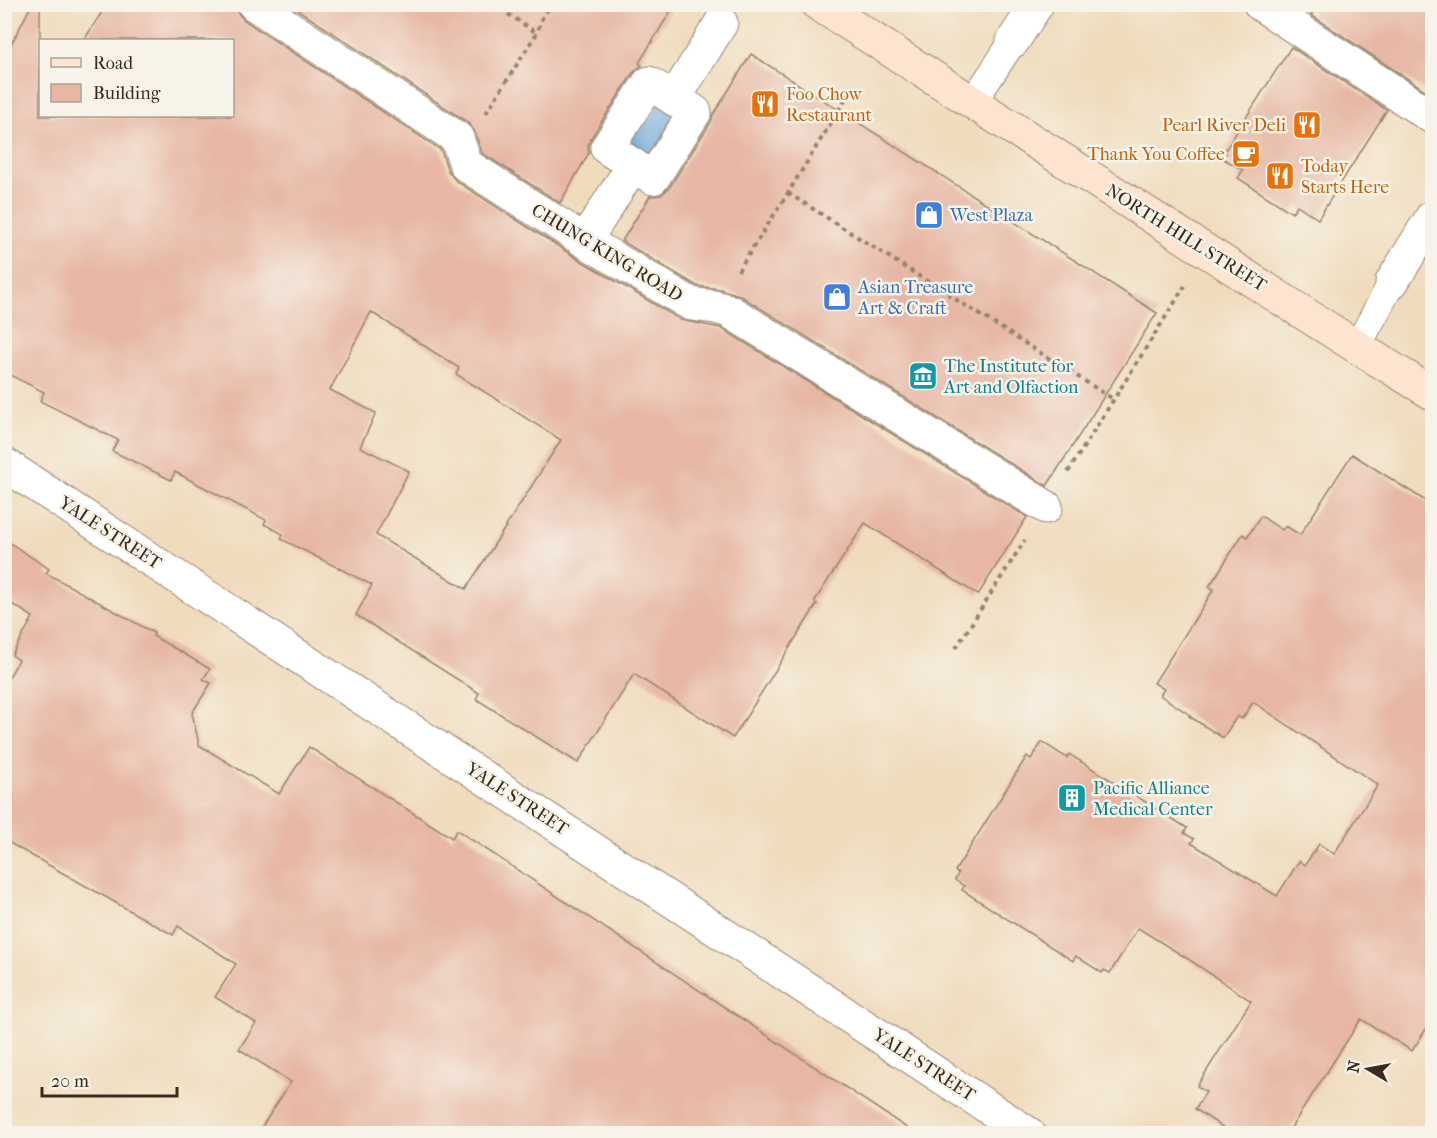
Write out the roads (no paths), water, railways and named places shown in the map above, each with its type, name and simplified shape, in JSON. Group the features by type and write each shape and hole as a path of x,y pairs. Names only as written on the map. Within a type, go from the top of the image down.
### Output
{"main road":[{"name":"NORTH HILL STREET","path":"818,4 1432,393"}],"street":[{"name":"CHUNG KING ROAD","path":"254,4 457,138 466,165 585,241 691,304 729,311 1046,507"},
{"path":"1013,41 1036,4"},
{"path":"1260,4 1432,117"},
{"path":"674,99 721,23"},
{"path":"649,83 694,112 653,178 633,165 607,148 649,83"},
{"path":"585,241 633,165"},
{"path":"1392,282 1432,218"},
{"name":"YALE STREET","path":"4,464 1029,1134"}],"lane":[{"path":"973,102 1013,41"},
{"path":"1357,346 1392,282"}],"water":[{"path":"651,99 681,118 656,159 647,154 643,160 629,150 633,144 626,140"}],"place":[{"name":"Foo Chow Restaurant","path":"765,104"},
{"name":"Pearl River Deli","path":"1307,125"},
{"name":"Thank You Coffee","path":"1246,154"},
{"name":"Today Starts Here","path":"1280,176"},
{"name":"West Plaza","path":"929,215"},
{"name":"Asian Treasure Art & Craft","path":"837,297"},
{"name":"The Institute for Art and Olfaction","path":"923,376"},
{"name":"Pacific Alliance Medical Center","path":"1072,798"}]}
